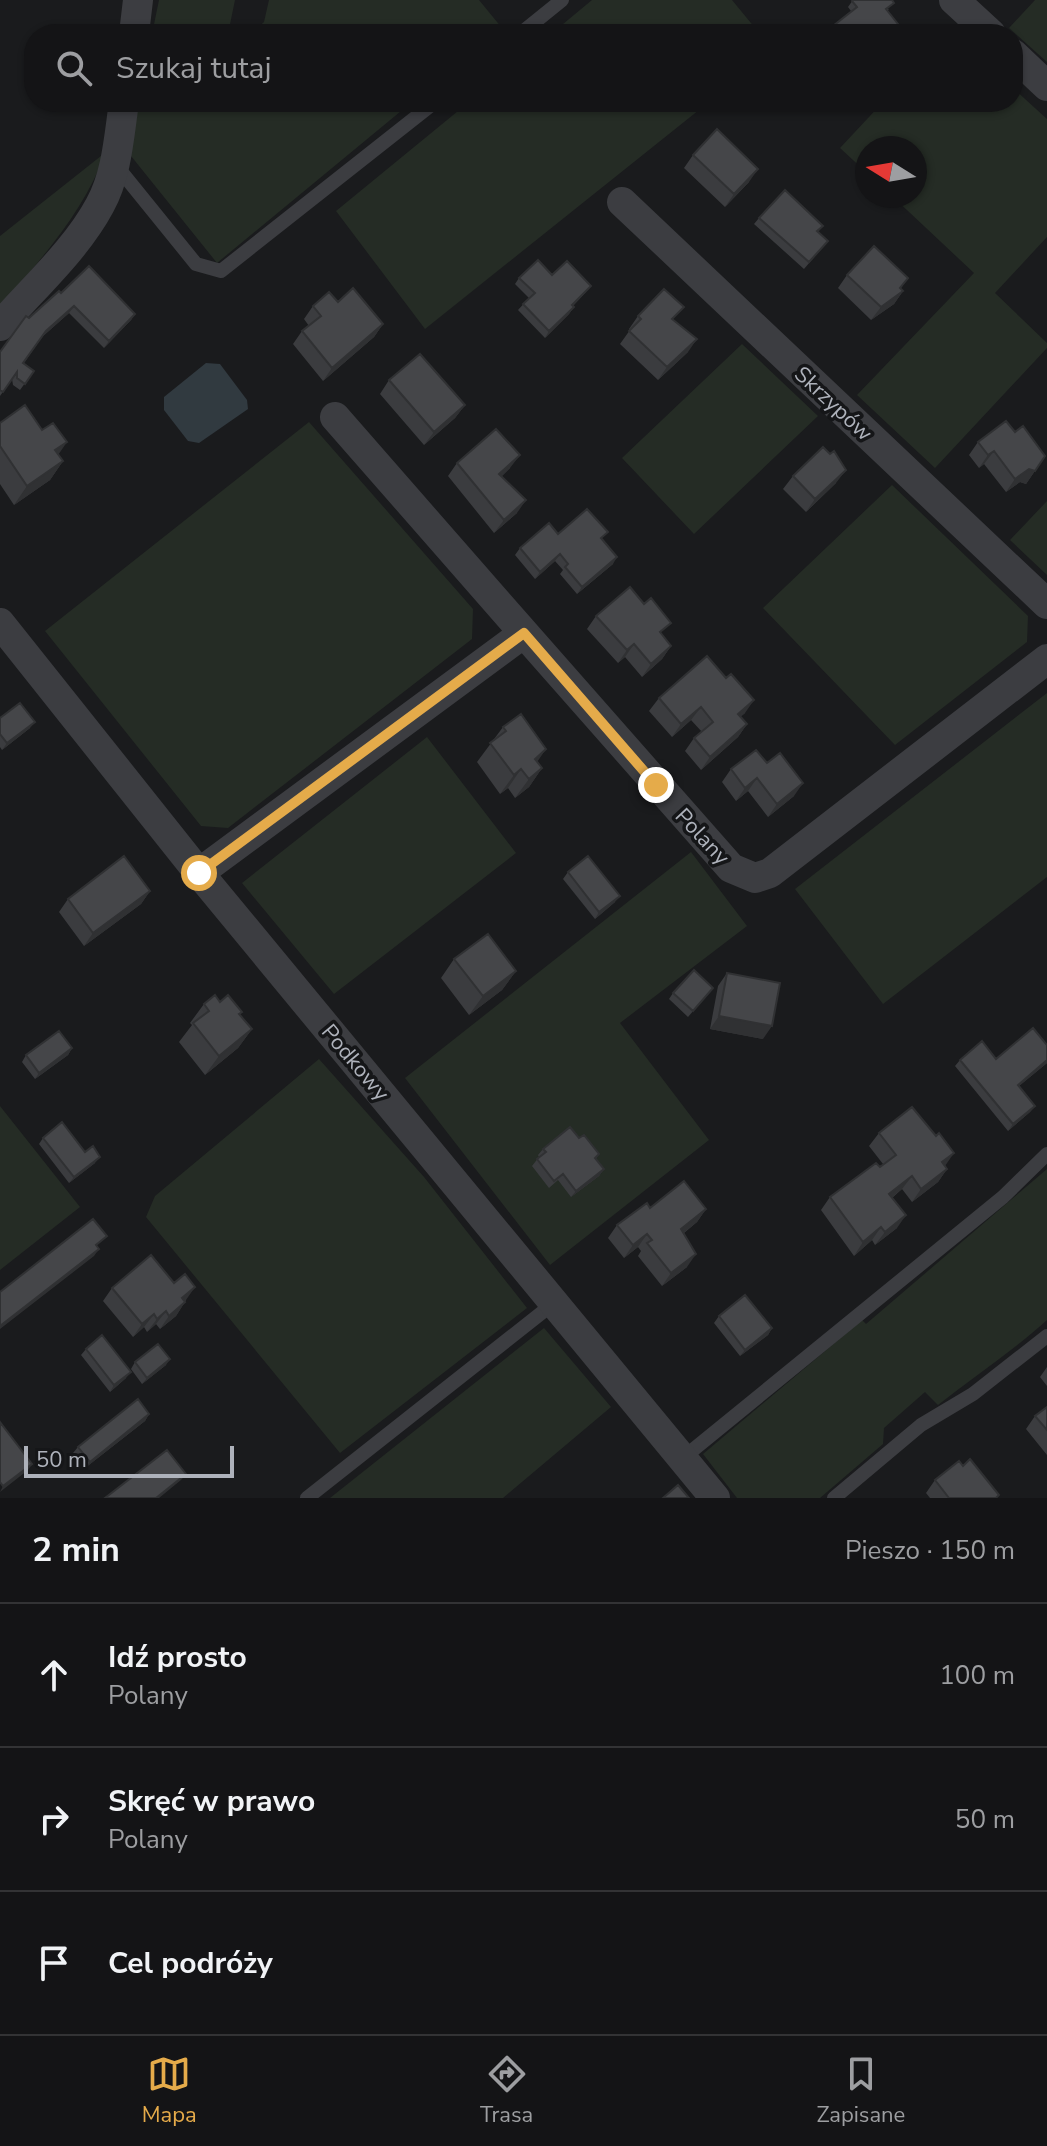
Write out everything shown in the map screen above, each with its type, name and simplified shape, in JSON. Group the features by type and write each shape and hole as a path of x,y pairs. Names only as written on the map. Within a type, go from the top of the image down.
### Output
{"street":[{"path":"135,24 138,0"},
{"path":"954,0 980,24"},
{"path":"1023,63 1047,86"},
{"path":"0,326 84,230 101,203 115,163 123,112"},
{"name":"Skrzypów","path":"622,202 1047,604"},
{"path":"199,873 524,633 335,417"},
{"name":"Podkowy","path":"0,623 199,873 715,1498"},
{"name":"Polany","path":"524,633 731,868 755,878 770,873 1047,659"}],"lane":[{"path":"532,24 562,0"},
{"path":"115,163 196,264 221,271 422,112"},
{"path":"683,1458 1003,1197 1047,1154"},
{"path":"307,1498 554,1303"},
{"path":"834,1498 921,1425 973,1394 1047,1336"}],"shaded area":[{"path":"159,0 235,0 230,24 154,24"},
{"path":"269,0 479,0 499,24 262,24"},
{"path":"592,0 732,0 752,24 563,24"},
{"path":"1035,0 1047,0 1047,62 1023,41 1023,24 1013,24"},
{"path":"1023,97 1047,119 1047,237 995,293 1047,343 1047,348 935,468 857,395 974,273 905,208 927,208 927,136 855,136 855,162 840,148 874,112 1023,112"},
{"path":"136,112 400,112 217,263 127,151"},
{"path":"457,112 696,112 425,329 336,211"},
{"path":"106,152 73,215 46,253 0,307 0,236"},
{"path":"742,344 818,416 694,534 622,458"},
{"path":"206,363 220,364 247,400 248,409 199,443 188,441 164,410 164,397"},
{"path":"309,422 473,609 472,639 228,828 201,826 45,631"},
{"path":"892,485 1028,616 1027,642 895,745 763,608"},
{"path":"1047,501 1047,575 1010,540"},
{"path":"1047,693 1047,877 883,1004 795,889"},
{"path":"427,737 516,853 334,994 242,883"},
{"path":"691,852 747,926 620,1023 709,1140 550,1265 405,1078"},
{"path":"319,1059 424,1177 527,1308 340,1453 146,1217 155,1196"},
{"path":"0,1106 80,1207 0,1270"},
{"path":"1047,1169 1047,1320 938,1405 925,1392 884,1428 883,1444 820,1498 737,1498 703,1454 862,1320 866,1324"},
{"path":"544,1328 611,1407 503,1498 330,1498"}],"building":[{"path":"892,0 894,3 886,9 898,24 835,24 857,7 852,1"},
{"path":"717,129 758,169 734,194 693,155"},
{"path":"785,190 823,226 817,231 828,241 809,262 759,218"},
{"path":"874,246 908,278 900,288 903,291 881,307 847,275"},
{"path":"538,260 552,275 567,261 591,286 549,331 523,304 535,293 519,278"},
{"path":"89,266 135,314 109,341 74,306 46,331 23,363 34,371 25,384 17,378 17,372 3,392 0,390 0,352 26,316 29,318 59,291 61,293"},
{"path":"353,288 383,324 332,368 302,331 321,316 313,306 329,292 338,302"},
{"path":"664,289 684,307 672,319 697,339 667,367 629,331 641,319 638,316"},
{"path":"420,354 465,405 434,432 389,380"},
{"path":"25,405 42,430 53,423 67,442 55,450 63,461 27,486 0,446 0,423"},
{"path":"1006,421 1015,432 1023,426 1045,456 1035,471 1029,469 1015,479 994,451 988,455 978,442"},
{"path":"496,429 520,455 499,474 526,500 504,520 457,463"},
{"path":"823,447 830,454 834,451 846,470 815,499 793,476"},
{"path":"587,509 608,532 601,538 617,557 582,587 565,567 568,564 560,554 540,572 520,548 549,523 558,534"},
{"path":"630,587 644,604 651,598 671,623 660,632 671,646 651,664 634,644 627,650 596,616"},
{"path":"707,656 726,678 731,674 754,700 738,714 747,724 710,757 694,738 713,722 701,707 681,724 659,698"},
{"path":"20,703 35,722 7,743 0,734 0,718"},
{"path":"521,714 546,749 535,759 542,768 529,779 521,769 514,775 490,743 506,731 503,727"},
{"path":"756,750 767,763 780,753 803,783 777,804 757,778 745,788 731,769"},
{"path":"124,856 150,891 93,933 68,899"},
{"path":"588,856 620,896 599,912 568,872"},
{"path":"488,934 516,971 483,996 454,959"},
{"path":"694,970 713,988 693,1011 673,993"},
{"path":"727,973 780,983 772,1026 719,1016"},
{"path":"215,995 220,1002 228,995 252,1029 219,1056 193,1023 209,1011 204,1004"},
{"path":"1033,1028 1047,1045 1047,1060 1018,1085 1035,1106 1013,1124 960,1060 982,1041 996,1059"},
{"path":"59,1031 72,1048 39,1073 26,1055"},
{"path":"912,1107 936,1136 939,1133 954,1153 942,1162 947,1169 921,1189 912,1176 889,1194 906,1215 885,1232 881,1227 863,1242 830,1197 876,1163 880,1167 896,1155 879,1133"},
{"path":"62,1122 85,1152 93,1146 100,1157 74,1177 43,1138"},
{"path":"570,1127 579,1138 584,1135 599,1154 595,1158 604,1169 576,1191 563,1174 554,1181 537,1159 546,1152 543,1149"},
{"path":"684,1181 706,1209 681,1229 696,1254 671,1273 647,1243 652,1240 647,1234 633,1245 617,1225 647,1203 650,1208"},
{"path":"93,1219 107,1236 96,1245 99,1249 0,1326 0,1292"},
{"path":"151,1255 174,1283 185,1274 195,1287 182,1298 185,1302 169,1316 166,1311 157,1319 154,1314 142,1324 112,1288"},
{"path":"745,1295 772,1328 745,1350 719,1316"},
{"path":"102,1335 131,1372 114,1385 86,1349"},
{"path":"158,1344 170,1359 147,1378 135,1362"},
{"path":"138,1399 149,1414 90,1462 78,1447"},
{"path":"1047,1407 1047,1430 1035,1416"},
{"path":"0,1422 32,1464 3,1486 0,1482"},
{"path":"167,1450 186,1474 156,1498 105,1498"},
{"path":"970,1459 999,1495 996,1498 949,1498 935,1480 959,1461 963,1466"},
{"path":"678,1485 689,1498 663,1498"}],"route":[{"path":"199,873 524,633 656,785"}]}
